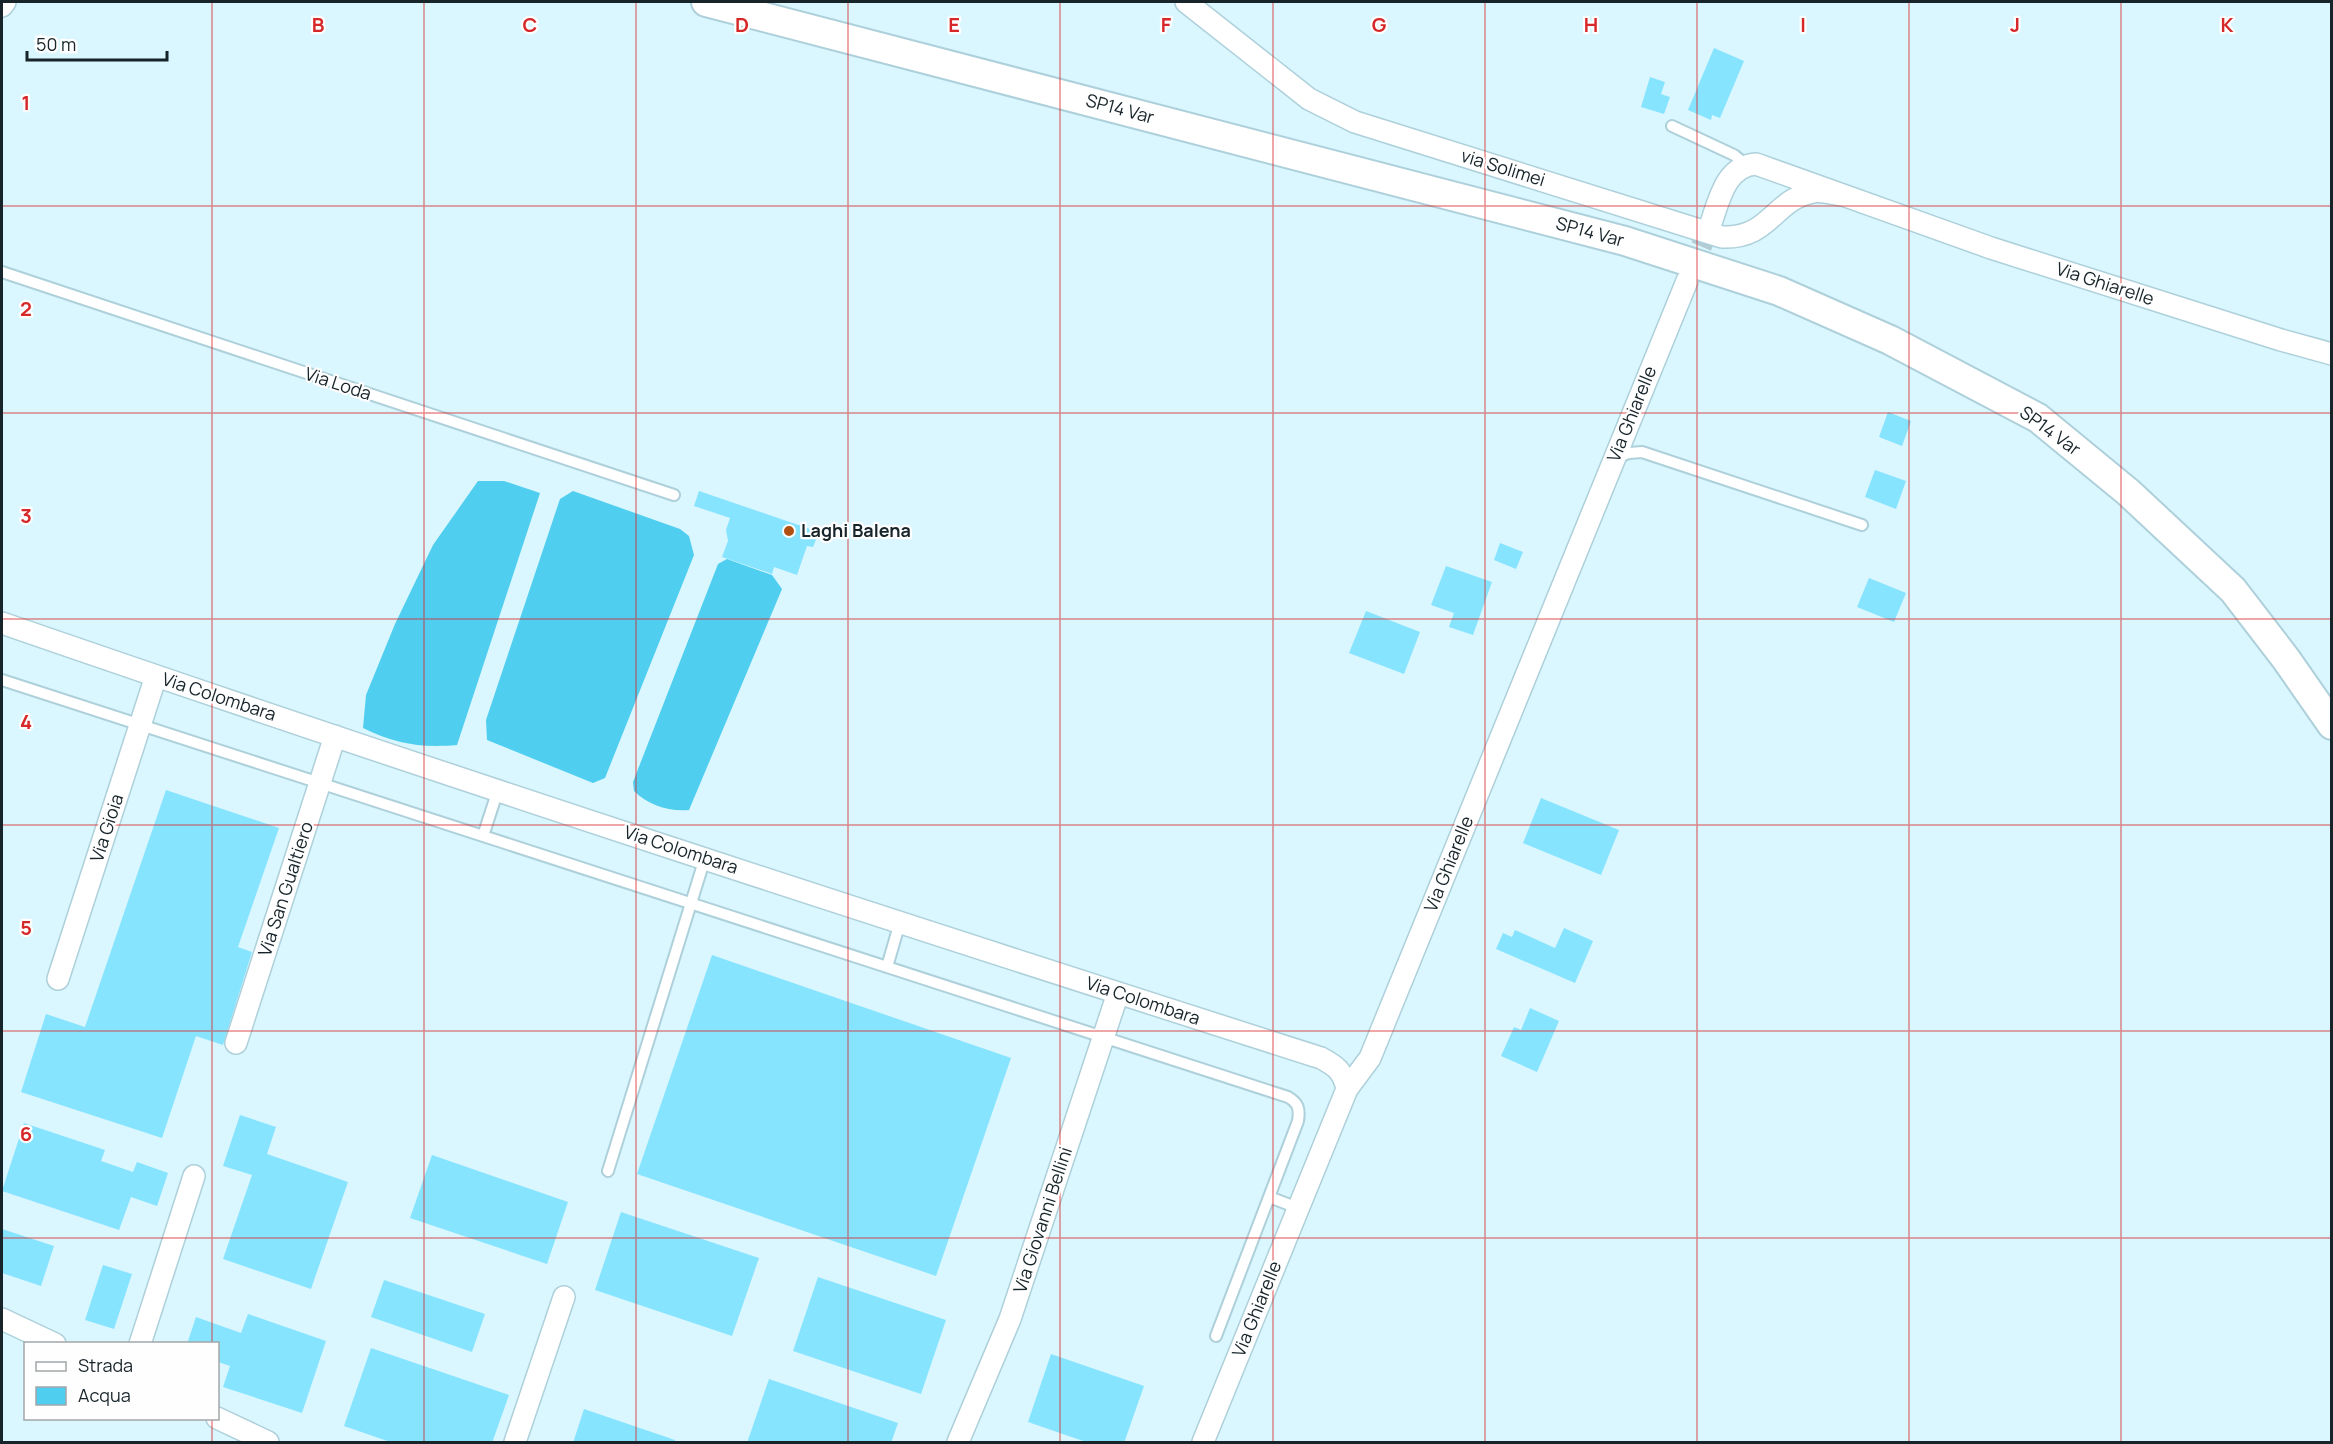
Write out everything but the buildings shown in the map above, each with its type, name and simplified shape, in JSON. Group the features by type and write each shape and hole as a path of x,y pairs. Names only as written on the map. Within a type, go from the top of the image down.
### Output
{"main road":[{"name":"SP14 Var","path":"706,2 1625,241 1779,291 1890,340 2038,418 2128,492 2233,590 2286,659 2331,725"}],"street":[{"path":"2,6 5,2"},
{"name":"via Solimei","path":"1186,2 1309,99 1355,122 1722,237 1738,238 1752,233 1788,203 1814,192 1841,195"},
{"path":"1710,226 1729,180 1738,168 1745,164"},
{"name":"Via Ghiarelle","path":"1745,164 1767,166 1841,195 2002,251 2331,354"},
{"name":"Via Ghiarelle","path":"1203,1443 1347,1089 1370,1058 1687,280"},
{"name":"Via Colombara","path":"2,623 498,790 1321,1058 1338,1066 1347,1089"},
{"name":"Via Gioia","path":"58,979 156,676"},
{"name":"Via San Gualtiero","path":"236,1043 335,736"},
{"name":"Via Giovanni Bellini","path":"958,1443 1010,1319 1118,993"},
{"path":"141,1342 194,1176"},
{"path":"515,1443 564,1297"},
{"path":"2,1319 51,1342"},
{"path":"219,1420 268,1443"}],"lane":[{"path":"1672,126 1734,155 1745,164"},
{"name":"Via Loda","path":"2,272 674,495"},
{"path":"1614,458 1642,452 1862,525"},
{"path":"2,680 1288,1096 1296,1102 1300,1110 1298,1120 1216,1335"},
{"path":"483,836 498,790"},
{"path":"608,1171 705,858"},
{"path":"887,966 900,922"},
{"path":"1269,1197 1298,1208"}],"water":[{"path":"478,481 504,481 540,493 457,745 409,744 386,738 363,728 366,695 395,624 433,545"},
{"path":"573,491 680,529 689,536 694,555 605,778 593,783 487,740 486,720 560,499"},
{"path":"727,559 772,575 782,589 689,810 666,809 640,796 634,791 633,782 718,564"}],"tunnel":[{"path":"1689,275 1710,226"}],"place":[{"name":"Laghi Balena","path":"789,531"}]}
